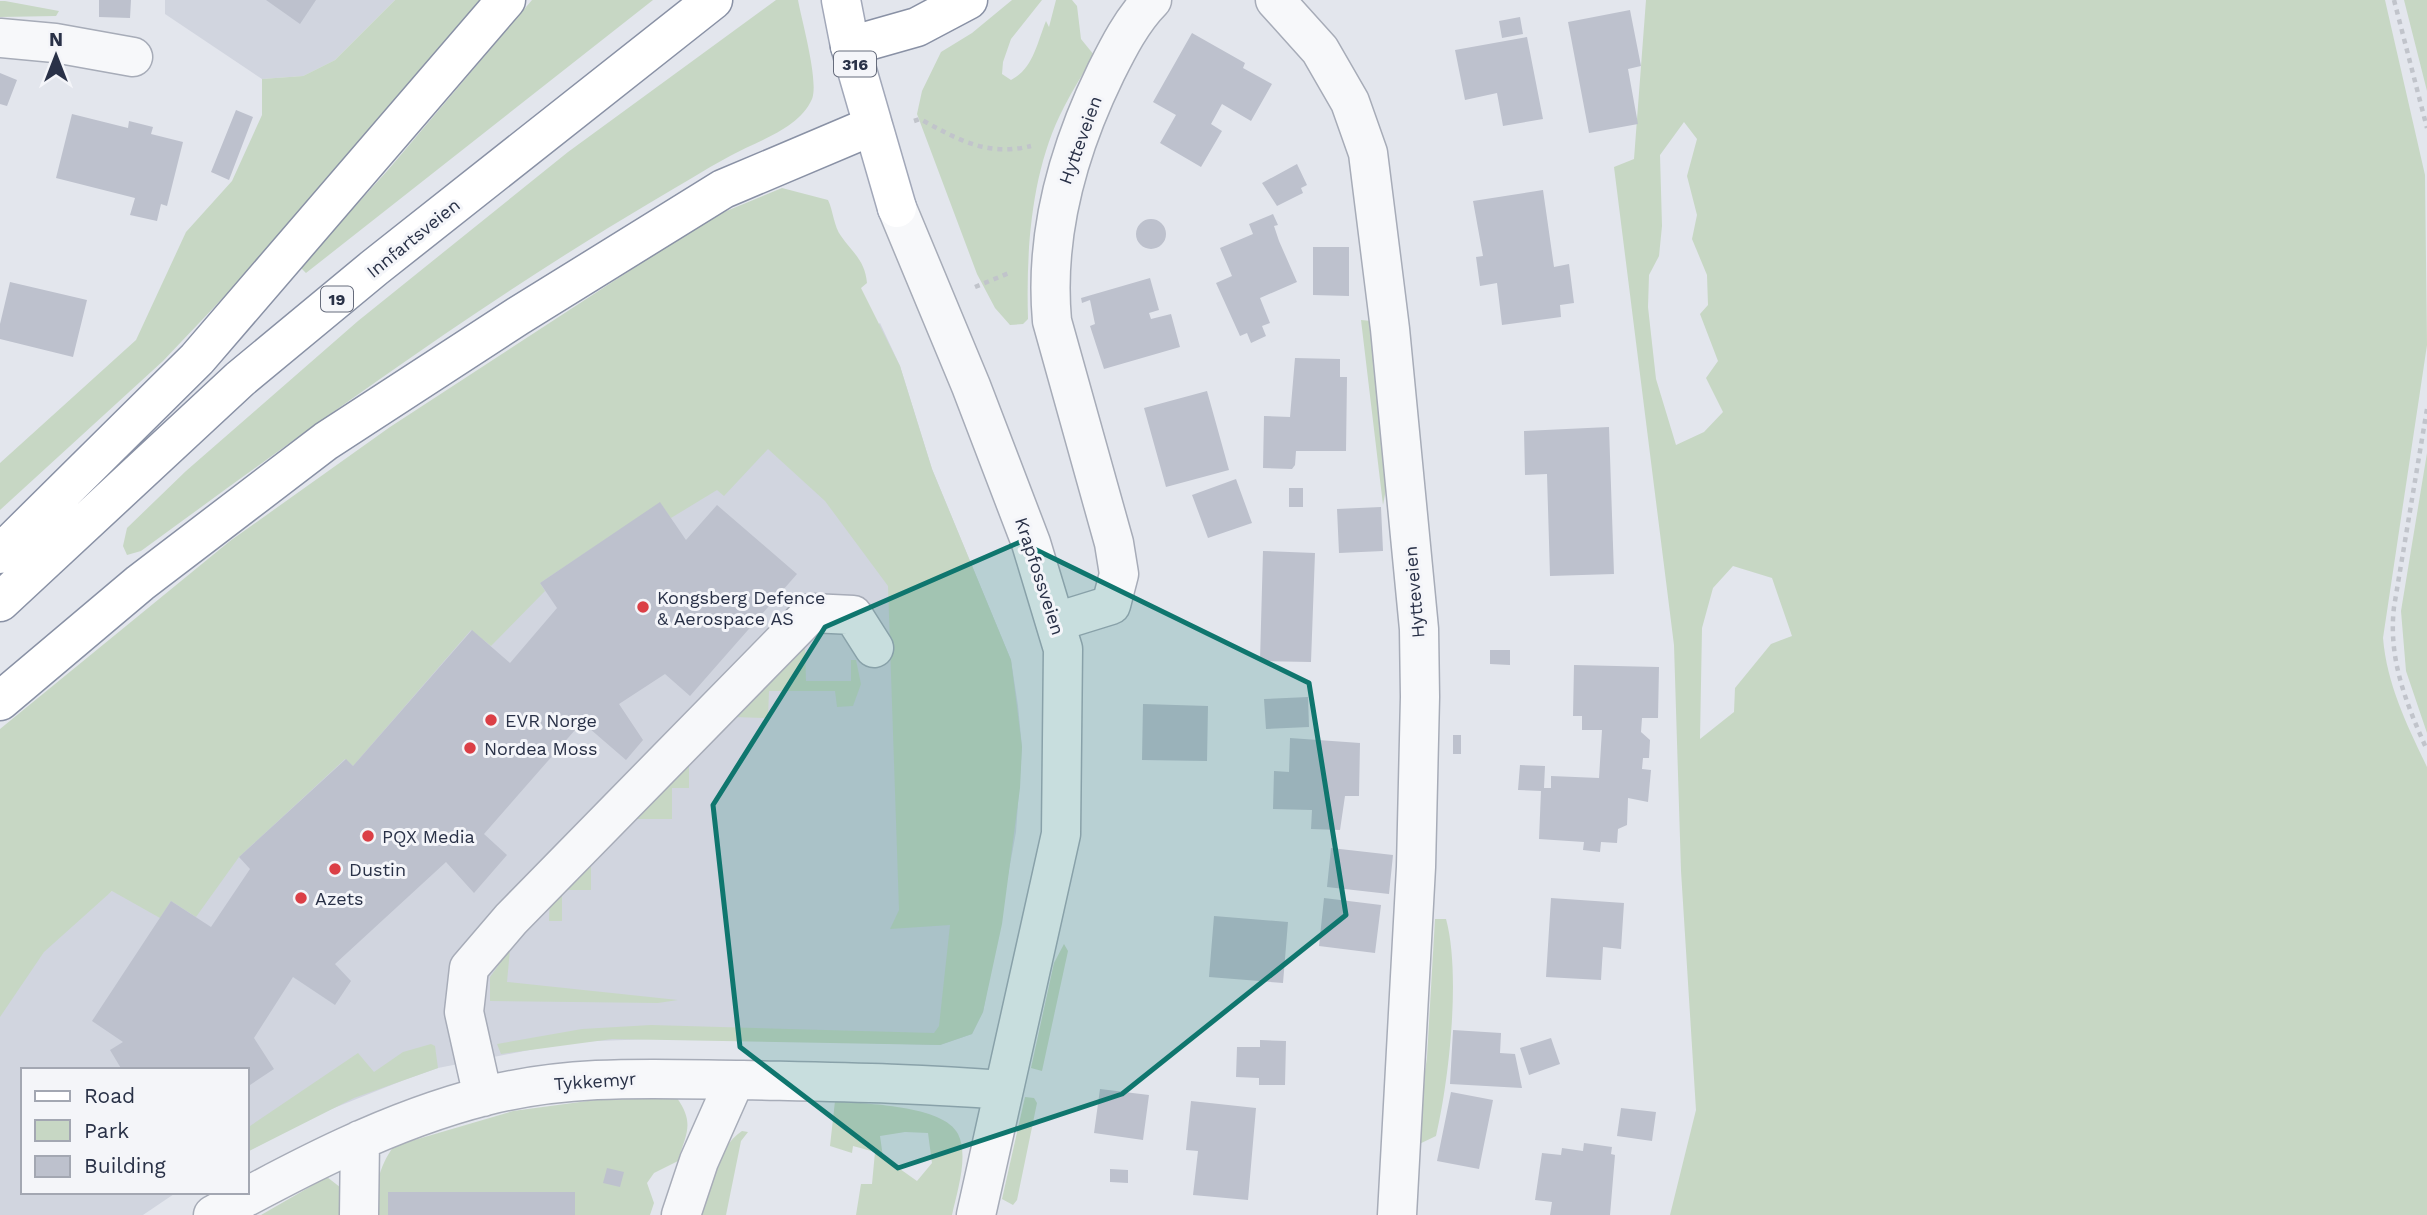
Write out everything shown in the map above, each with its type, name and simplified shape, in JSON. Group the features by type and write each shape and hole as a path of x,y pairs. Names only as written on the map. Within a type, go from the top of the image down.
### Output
{"main road":[{"path":"0,554 197,359 506,0"},
{"name":"Krapfossveien","path":"841,0 850,46 897,208"},
{"path":"850,46 917,27 968,0"},
{"name":"Innfartsveien","path":"0,602 240,379 701,8"},
{"path":"0,701 140,583 337,434 723,189 872,127"}],"street":[{"name":"Hytteveien","path":"1056,622 1111,605 1119,574 1114,543 1052,321 1050,296 1055,224 1065,177 1079,134 1118,49 1152,0"},
{"name":"Hytteveien","path":"1275,0 1320,50 1350,102 1368,153 1390,329 1418,616 1420,697 1416,880 1397,1215"},
{"path":"0,38 55,43 133,58"},
{"name":"Krapfossveien","path":"897,208 971,386 1031,543 1063,649 1065,694 1061,834 976,1215"},
{"path":"483,1097 464,1012 469,968 511,919 593,831 701,733 811,613 853,614 874,648"},
{"name":"Tykkemyr","path":"213,1215 280,1178 360,1140 483,1097 566,1080 634,1077 868,1082 1003,1090"},
{"path":"681,1215 699,1161 735,1080"},
{"path":"359,1215 360,1140"}],"path":[{"path":"2394,0 2427,128"},
{"path":"910,122 920,119 968,144 994,151 1017,149 1079,134"},
{"path":"2427,409 2394,607 2392,638 2395,666 2407,706 2427,750"}],"highlighted area":[{"path":"1020,542 1309,683 1346,915 1122,1094 898,1168 740,1047 713,805 825,627"}],"shaded area":[{"path":"165,0 395,0 335,60 303,76 262,79 165,14"},
{"path":"880,323 900,366 932,469 1011,660 1018,706 1022,747 1016,832 983,1012 972,1034 940,1045 680,1038 570,1042 438,1068 314,1116 248,1151 248,1068 21,1068 21,1194 174,1194 143,1215 0,1215 0,974"}],"green space":[{"path":"395,0 481,0 315,201 163,361 0,510 0,463 136,340 186,232 232,181 262,115 262,79 303,76 335,60"},
{"path":"532,0 653,0 306,273 300,267 388,170"},
{"path":"776,0 798,0 809,51 814,90 812,99 798,118 653,201 522,283 393,370 141,551 127,555 123,546 127,528 186,471 358,321 568,152"},
{"path":"1012,0 1042,0 1011,39 1002,74 1011,80 1024,69 1033,55 1046,21 1049,27 1056,0 1072,0 1077,6 1081,39 1094,55 1064,107 1044,157 1030,238 1028,319 1023,324 1010,325 995,308 977,274 917,114 922,91 941,52 972,33"},
{"path":"1646,0 2385,0 2425,175 2427,345 2383,638 2393,688 2427,767 2427,1215 1670,1215 1696,1110 1681,871 1674,645 1614,167 1634,159","holes":["1684,122 1697,139 1687,176 1697,215 1692,239 1707,275 1708,305 1700,314 1718,361 1706,378 1723,412 1704,432 1676,445 1656,379 1648,307 1649,275 1659,256 1662,226 1660,155","1733,566 1772,578 1792,636 1771,644 1735,688 1734,712 1700,739 1702,628 1713,588"]},
{"path":"2404,0 2427,0 2427,91"},
{"path":"0,1 59,11 56,16 0,17"},
{"path":"782,188 828,200 839,232 861,262 867,283 861,288 900,366 932,469 1011,660 1022,747 1020,788 1002,924 983,1012 972,1034 940,1045 612,1039 501,1054 497,1044 582,1029 651,1025 934,1033 939,1026 950,925 890,929 899,910 888,586 825,501 768,449 724,496 717,490 671,518 660,503 540,583 545,591 491,646 471,630 353,766 345,759 239,857 196,917 171,901 160,918 112,891 44,952 0,1017 0,729 230,541 390,427 712,217"},
{"path":"1361,320 1371,321 1388,478 1383,505"},
{"path":"2427,453 2427,733 2406,671 2401,611"},
{"path":"805,647 806,681 851,681 851,660 856,660 861,684 853,706 837,707 835,691 769,691 768,718 734,717"},
{"path":"689,753 689,788 672,788 672,819 632,819"},
{"path":"591,857 591,890 562,890 562,921 549,921 550,892"},
{"path":"1435,919 1446,919 1450,942 1453,968 1452,1027 1436,1136 1415,1146 1427,1057"},
{"path":"1064,944 1068,951 1042,1071 1031,1068 1054,963"},
{"path":"510,949 507,982 678,1000 658,1003 490,1001 490,977"},
{"path":"431,1044 435,1046 438,1068 354,1098 248,1151 248,1127 358,1053 374,1072 403,1052"},
{"path":"1025,1097 1034,1098 1037,1103 1017,1200 1013,1205 1002,1199"},
{"path":"677,1098 686,1115 686,1136 678,1161 654,1173 647,1183 654,1203 650,1215 575,1215 574,1192 389,1192 388,1215 374,1215 378,1179 394,1146 513,1111 595,1100"},
{"path":"835,1101 902,1108 937,1117 950,1124 958,1134 962,1153 961,1174 952,1215 856,1215 861,1184 872,1184 875,1152 853,1146 852,1153 830,1146","holes":["905,1132 928,1133 932,1163 917,1181 883,1157 880,1136"]},
{"path":"742,1131 748,1132 741,1141 726,1215 699,1215 720,1158"},
{"path":"327,1177 345,1191 348,1215 261,1215"}],"building":[{"path":"99,0 131,0 130,18 99,17"},
{"path":"266,0 316,0 300,24"},
{"path":"1630,10 1641,66 1628,69 1638,124 1589,133 1568,22"},
{"path":"1520,17 1523,34 1502,38 1499,21"},
{"path":"1192,33 1245,63 1243,68 1272,84 1251,121 1222,104 1211,124 1222,131 1201,167 1160,143 1176,115 1153,102"},
{"path":"1527,37 1543,119 1503,126 1497,93 1465,100 1455,50"},
{"path":"0,73 17,80 7,106 0,104"},
{"path":"236,110 253,117 229,180 211,172"},
{"path":"72,114 128,128 129,121 153,127 151,134 183,142 167,206 161,204 157,221 130,215 135,198 56,178"},
{"path":"1297,164 1307,185 1301,188 1303,193 1277,206 1262,183"},
{"path":"1543,190 1554,267 1569,264 1574,303 1560,305 1561,317 1502,325 1497,283 1480,286 1476,257 1483,256 1473,201"},
{"path":"1273,214 1278,225 1274,226 1279,241 1297,282 1260,298 1270,323 1262,326 1266,336 1251,343 1247,333 1240,336 1216,283 1232,276 1220,248 1253,234 1249,224"},
{"path":"1151,219 1162,223 1166,234 1162,245 1151,249 1140,245 1136,234 1140,223"},
{"path":"1313,247 1349,247 1349,296 1313,295"},
{"path":"1150,278 1159,310 1149,313 1151,319 1171,314 1180,347 1104,369 1090,326 1095,324 1090,300 1082,303 1081,298"},
{"path":"10,282 87,300 73,357 0,339 0,324"},
{"path":"1295,358 1340,359 1340,377 1347,377 1346,451 1296,451 1292,469 1263,468 1264,416 1290,417"},
{"path":"1207,391 1229,470 1166,487 1144,408"},
{"path":"1609,427 1614,574 1550,576 1547,474 1525,475 1524,431"},
{"path":"1236,479 1252,523 1208,538 1192,495"},
{"path":"1289,488 1303,488 1303,507 1289,507"},
{"path":"660,502 686,540 717,505 797,574 690,696 665,674 619,704 643,740 626,760 582,722 484,834 507,855 474,893 446,862 335,964 351,981 335,1005 293,977 254,1038 274,1069 248,1086 248,1068 121,1068 110,1050 123,1042 92,1021 171,901 211,927 250,869 239,857 346,759 353,766 472,630 510,663 557,608 540,583"},
{"path":"1381,507 1383,551 1339,553 1337,509"},
{"path":"1263,551 1315,553 1311,662 1260,661"},
{"path":"1490,650 1510,650 1510,665 1490,664"},
{"path":"1574,665 1659,667 1658,718 1642,718 1641,732 1650,740 1649,758 1643,758 1642,769 1651,770 1648,802 1628,798 1627,825 1618,829 1617,843 1601,842 1600,852 1583,850 1584,842 1539,839 1541,791 1518,790 1520,765 1545,766 1544,788 1551,788 1551,776 1599,778 1602,730 1582,730 1582,716 1573,716"},
{"path":"1308,697 1309,727 1266,729 1264,699"},
{"path":"1143,704 1208,706 1207,761 1142,760"},
{"path":"1453,735 1461,735 1461,754 1453,754"},
{"path":"1290,738 1360,743 1359,796 1345,796 1340,830 1311,829 1312,810 1273,809 1274,771 1289,772"},
{"path":"1331,848 1393,855 1389,894 1327,887"},
{"path":"1324,898 1381,905 1375,953 1319,946"},
{"path":"1551,898 1624,903 1621,949 1603,947 1601,980 1546,977"},
{"path":"1214,916 1288,922 1283,983 1209,977"},
{"path":"1453,1030 1501,1033 1500,1053 1515,1054 1522,1088 1450,1084"},
{"path":"1551,1038 1560,1064 1529,1075 1520,1048"},
{"path":"1260,1040 1286,1041 1285,1085 1259,1085 1259,1078 1236,1077 1237,1047 1260,1047"},
{"path":"1100,1089 1149,1095 1143,1140 1094,1133"},
{"path":"1451,1092 1493,1100 1479,1169 1437,1161"},
{"path":"1191,1101 1256,1108 1248,1200 1193,1195 1198,1151 1186,1150"},
{"path":"1621,1108 1656,1112 1652,1141 1617,1136"},
{"path":"1584,1143 1612,1147 1611,1154 1615,1155 1610,1215 1550,1215 1552,1202 1535,1200 1542,1153 1561,1155 1562,1148 1583,1151"},
{"path":"607,1168 624,1172 620,1187 603,1183"},
{"path":"1110,1169 1128,1170 1128,1183 1110,1182"},
{"path":"388,1192 575,1192 575,1215 388,1215"}],"place":[{"name":"Kongsberg Defence & Aerospace AS","path":"643,607"},
{"name":"EVR Norge","path":"491,720"},
{"name":"Nordea Moss","path":"470,748"},
{"name":"PQX Media","path":"368,836"},
{"name":"Dustin","path":"335,869"},
{"name":"Azets","path":"301,898"}]}
